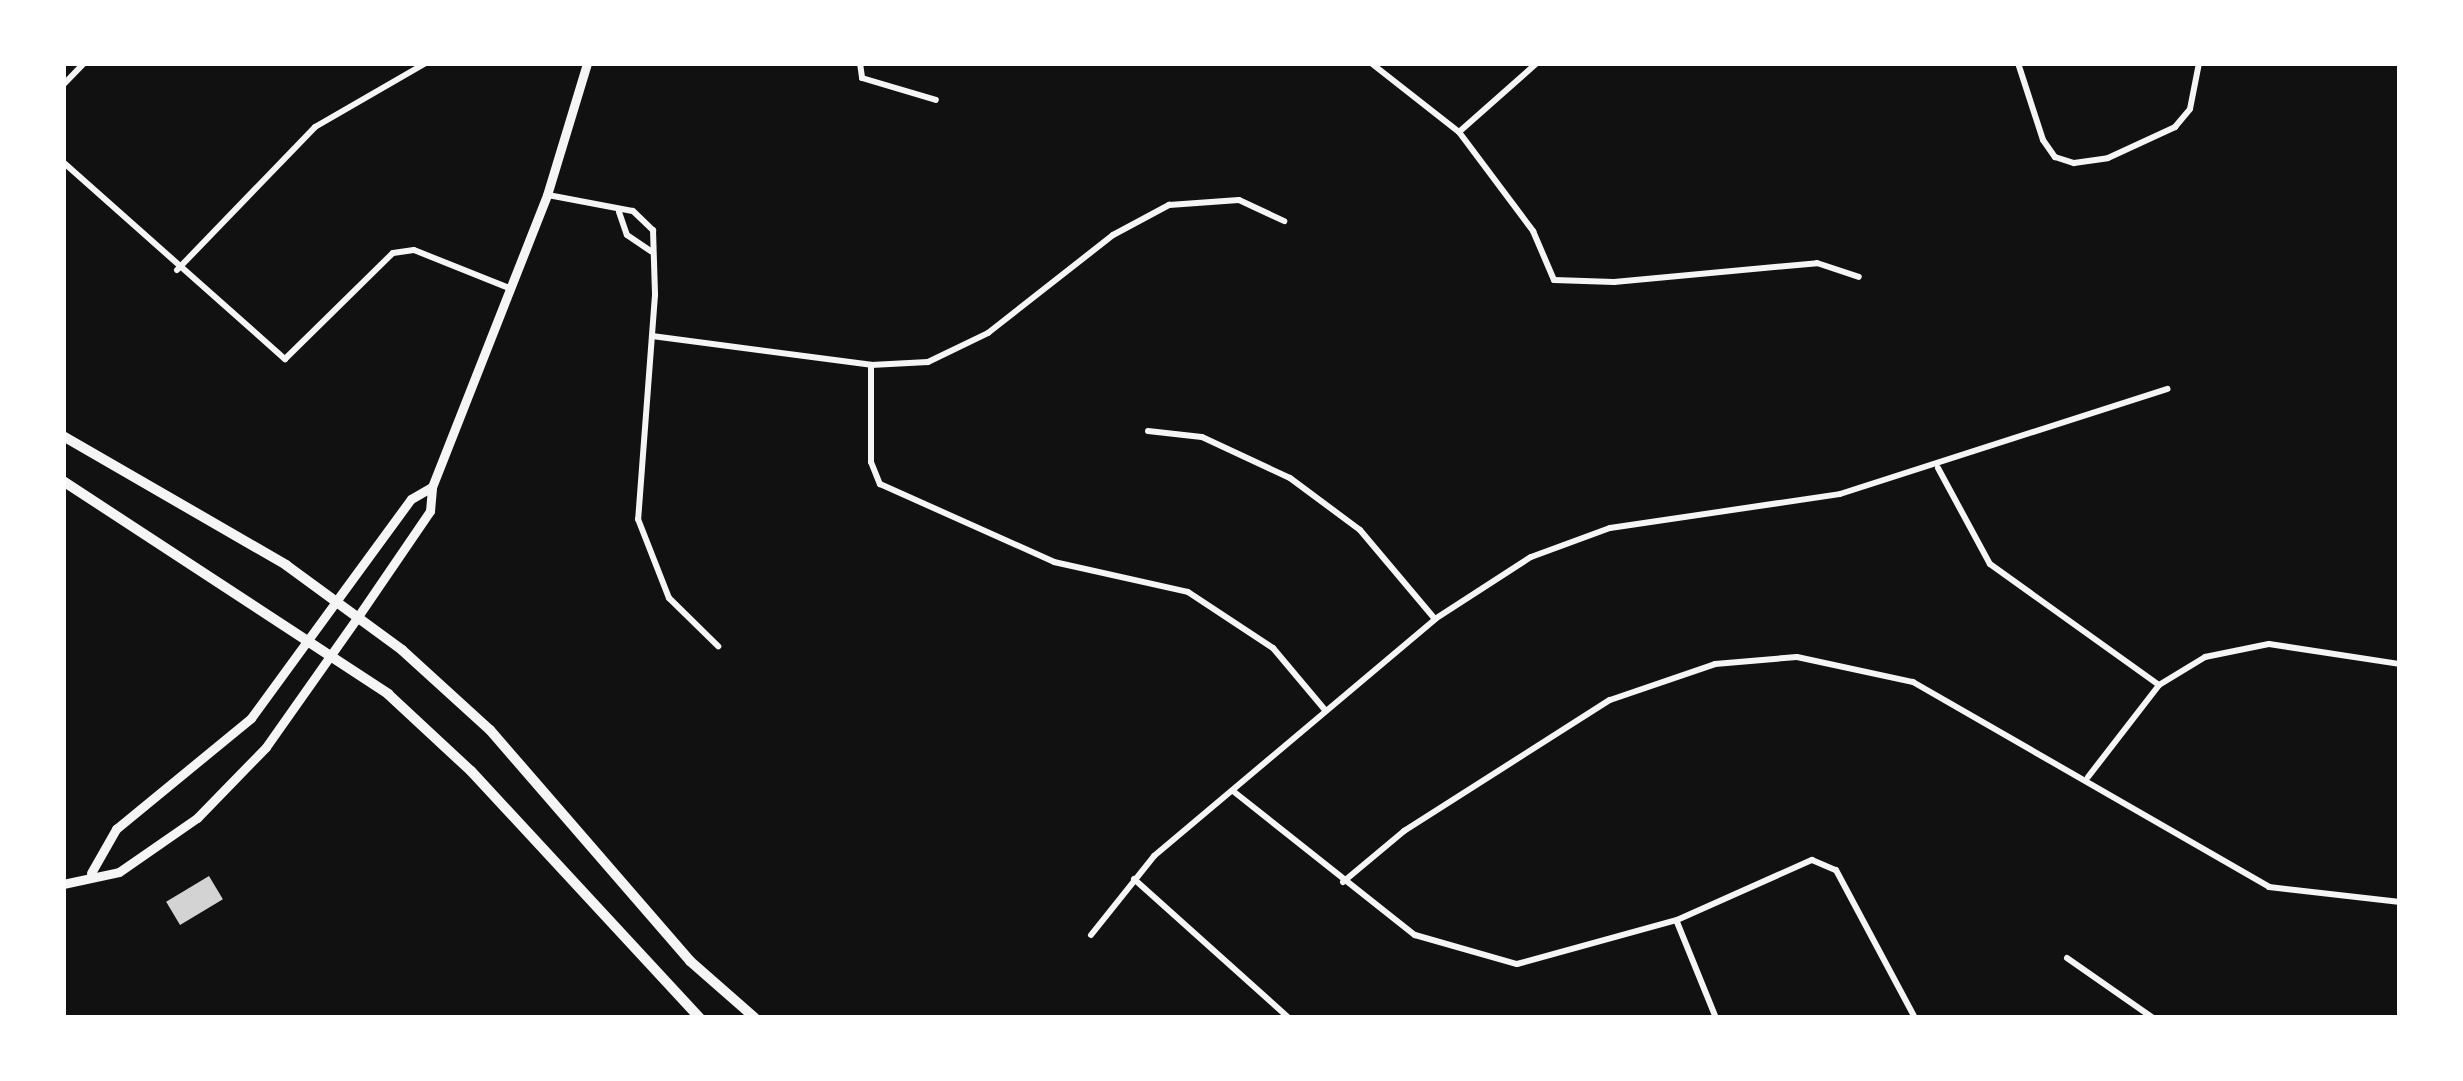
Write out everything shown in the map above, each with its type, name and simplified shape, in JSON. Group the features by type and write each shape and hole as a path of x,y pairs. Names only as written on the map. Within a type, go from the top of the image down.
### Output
{"main road":[{"path":"63,884 92,872 119,872 197,818 243,774 430,511 432,487 547,195 587,63"},
{"path":"63,436 359,615 490,730 690,962 754,1018"},
{"path":"63,482 334,652 471,771 700,1018"},
{"path":"92,872 116,829 250,718 411,499 432,487"}],"street":[{"path":"63,85 84,63"},
{"path":"177,270 315,127 425,63"},
{"path":"860,63 862,78 936,100"},
{"path":"1371,63 1459,132 1533,231 1554,280 1614,282 1816,263 1859,277"},
{"path":"1459,132 1537,63"},
{"path":"2018,63 2043,140 2063,161 2108,158 2175,128 2190,110 2199,63"},
{"path":"63,162 177,270 285,359 393,253 414,250 512,290"},
{"path":"547,195 644,218 651,250 652,336 638,519 669,598 718,646"},
{"path":"652,336 871,365 953,352 1113,235 1169,206 1240,200 1284,221"},
{"path":"619,212 627,236 651,250"},
{"path":"871,365 871,462 880,484 1054,562 1188,592 1273,649 1325,710"},
{"path":"1091,935 1134,879 1325,710 1435,619 1532,557 1610,528 1840,494 1938,468 2168,389"},
{"path":"1148,431 1202,437 1290,478 1360,530 1435,619"},
{"path":"1938,468 1990,565 2159,685"},
{"path":"2088,776 2159,685 2205,657 2269,644 2400,664"},
{"path":"1343,882 1404,831 1610,700 1715,664 1797,657 1913,682 2088,776 2269,887 2400,902"},
{"path":"1233,791 1415,935 1517,964 1677,920 1812,860 1836,870 1915,1018"},
{"path":"1134,879 1289,1018"},
{"path":"1677,920 1716,1018"},
{"path":"2067,958 2153,1018"}],"building":[{"path":"209,876 223,899 180,925 166,902"}]}
